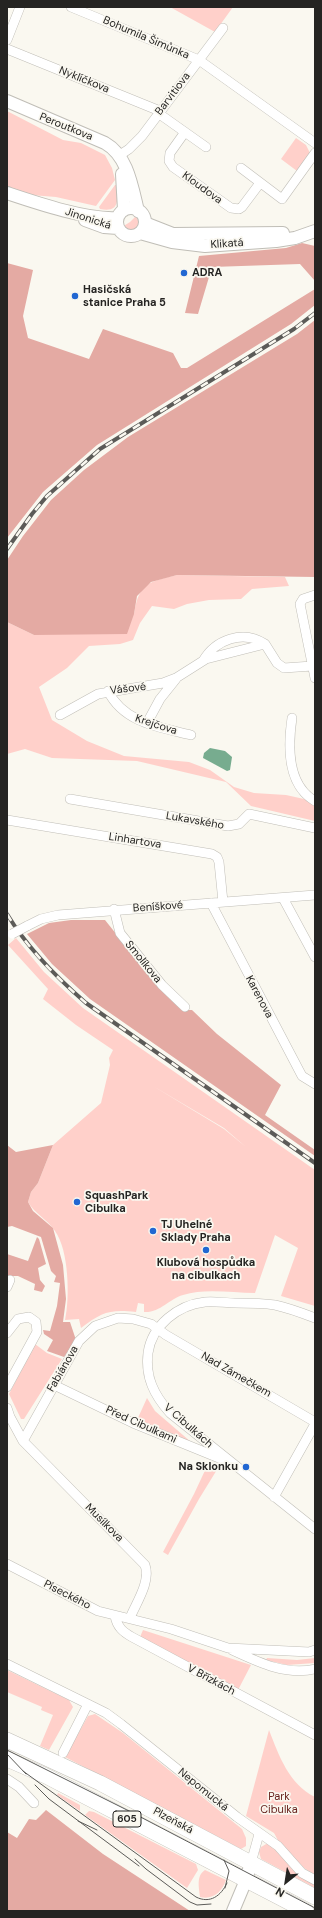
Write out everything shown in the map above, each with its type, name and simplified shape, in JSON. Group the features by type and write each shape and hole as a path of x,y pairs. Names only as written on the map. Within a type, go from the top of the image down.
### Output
{"main road":[{"name":"Plzeňská","path":"7,1740 94,1780 315,1897"},
{"name":"Plzeňská","path":"7,1758 46,1776 306,1911"}],"street":[{"path":"7,40 20,7"},
{"name":"Bohumila Šimůnka","path":"71,7 199,60"},
{"name":"Barvitiova","path":"120,156 139,139 222,28"},
{"name":"Nyklíčkova","path":"7,48 159,112"},
{"path":"199,60 315,143"},
{"name":"Peroutkova","path":"7,102 105,143 120,156"},
{"path":"159,112 206,147"},
{"name":"Kloudova","path":"185,132 170,153 169,161 173,167 231,208 239,209 242,207 260,183"},
{"path":"242,168 282,199 315,153"},
{"path":"120,156 138,210 144,217 142,228 135,235 127,236 120,219 120,156"},
{"name":"Jinonická","path":"7,194 58,209 104,218 120,219"},
{"path":"120,219 132,208 138,210"},
{"name":"Klikatá","path":"142,228 173,234 195,235 287,233 305,231 315,227"},
{"name":"Klikatá","path":"142,228 172,242 205,246 276,241 295,238 315,231"},
{"path":"315,595 303,599 300,604 315,678"},
{"name":"Vášové","path":"60,715 91,698 108,691 145,688 176,678 203,661 226,653 265,644 277,663 284,668 312,666"},
{"name":"Vášové","path":"147,723 156,705 176,678"},
{"name":"Krejčova","path":"108,691 113,700 125,713 147,723 191,735"},
{"path":"292,718 290,753 296,778 315,801"},
{"name":"Lukavského","path":"70,799 228,826 239,824 249,814 315,828"},
{"name":"Linhartova","path":"7,820 212,854 217,857 219,862 223,902"},
{"name":"Beníškové","path":"10,936 41,919 58,915 315,895"},
{"path":"283,898 315,957"},
{"name":"Karenova","path":"211,903 302,1076 315,1084"},
{"name":"Smolíkova","path":"114,910 120,933 162,985 185,1007"},
{"name":"V Cibulkách","path":"315,1318 274,1305 205,1302 184,1307 168,1317 157,1329 149,1346 147,1363 150,1384 158,1399 170,1413 229,1462 315,1529"},
{"path":"7,1333 18,1319 29,1317 36,1322 37,1332 7,1387"},
{"name":"Fabiánova","path":"23,1441 79,1341 95,1326 118,1318 133,1319 150,1324 157,1329"},
{"name":"Nad Zámečkem","path":"157,1329 315,1423"},
{"name":"Před Cibulkami","path":"54,1385 132,1423 229,1462"},
{"path":"7,1408 10,1417 23,1441"},
{"path":"274,1496 315,1423"},
{"name":"Musílkova","path":"23,1441 145,1565 147,1571 145,1583 130,1618"},
{"name":"Píseckého","path":"7,1564 98,1611 130,1618"},
{"name":"V Břízkách","path":"116,1616 116,1623 121,1629 132,1637 315,1735"},
{"path":"130,1618 228,1648 257,1662 288,1671 315,1669"},
{"path":"228,1648 308,1652 315,1650"},
{"name":"Nepomucká","path":"7,1664 88,1704 121,1724 259,1834 278,1846 302,1873 315,1880"},
{"path":"63,1753 88,1704"},
{"path":"7,1779 19,1787 34,1803"},
{"path":"233,1911 246,1880 259,1834"}],"green space":[{"path":"170,7 233,7 215,32"},
{"path":"7,111 63,140 81,143 105,155 112,168 115,180 96,206 56,197 31,195 7,189"},
{"path":"296,138 306,145 310,153 297,171 281,159"},
{"path":"115,185 117,185 118,196 116,204 111,209 100,209 99,207"},
{"path":"136,216 139,223 137,228 132,232 126,231 122,227"},
{"path":"177,575 285,577 289,586 252,589 241,599 209,600 187,604 174,609 152,606 140,623 133,640 120,644 89,646 67,668 39,687 52,720 87,741 124,756 189,762 210,770 234,787 254,793 286,795 313,801 315,803 315,821 251,806 226,782 137,761 52,758 25,749 7,754 7,622 34,635 134,614 136,603 142,589 152,582"},
{"path":"16,938 44,972 83,1008 315,1170 315,1306 281,1296 298,1248 275,1235 255,1293 209,1291 191,1293 178,1297 150,1312 144,1312 144,1304 138,1303 136,1312 119,1311 107,1313 95,1318 81,1328 79,1319 65,1320 68,1287 66,1262 60,1239 55,1231 28,1202 31,1192 38,1183 53,1145 101,1103 110,1065 109,1058 113,1050 76,1025 43,999 48,989 8,945","holes":["153,1086 224,1128 246,1147 224,1129"]},
{"path":"35,1344 47,1353 62,1359 24,1419 21,1419 9,1394"},
{"path":"147,1398 155,1411 198,1448 137,1420"},
{"path":"208,1464 218,1468 168,1555 163,1552"},
{"path":"143,1630 251,1665 238,1690 140,1637"},
{"path":"267,1658 297,1660 315,1658 315,1663 287,1665 266,1660"},
{"path":"7,1670 69,1700 73,1707 49,1750 40,1746 53,1715 41,1710 42,1707 7,1692"},
{"path":"95,1714 123,1733 242,1829 246,1838 246,1846 241,1849 65,1757 88,1716"},
{"name":"Park Cibulka","path":"269,1730 281,1759 292,1777 298,1785 315,1797 315,1875 304,1868 280,1844 274,1833 246,1816"},
{"path":"58,1793 80,1805 80,1811 57,1795"},
{"path":"89,1811 94,1812 196,1864 198,1870 187,1888 85,1815"},
{"path":"268,1843 276,1849 292,1869 315,1883 315,1888 261,1859 259,1852 261,1847"},
{"path":"205,1870 226,1880 222,1888 216,1894 205,1898 200,1897 199,1879 202,1872"}],"shaded area":[{"path":"302,243 315,246 315,281 300,264 212,267 198,314 185,313 199,256 286,248"},
{"path":"7,263 33,270 23,316 28,338 89,359 103,329 173,353 181,368 187,368 315,289 315,305 291,324 97,445 43,492 7,538"},
{"path":"315,320 315,577 177,575 151,582 137,596 134,614 127,634 34,635 7,622 7,560 23,536 51,500 84,470 128,437 297,334"},
{"path":"210,748 225,751 232,757 230,770 227,771 203,758 204,753"},
{"path":"71,920 105,920 157,985 183,1010 192,1010 217,1034 281,1085 265,1115 315,1150 315,1156 90,999 52,964 27,934 49,923"},
{"path":"7,1145 16,1152 53,1145 38,1183 31,1192 28,1202 33,1211 53,1228 63,1265 66,1299 63,1322 70,1322 76,1340 64,1357 47,1351 53,1340 44,1334 43,1330 50,1331 57,1306 60,1283 54,1282 56,1276 51,1271 41,1237 12,1226 7,1227"},
{"path":"37,1237 39,1239 46,1264 38,1268 40,1280 45,1286 42,1292 34,1290 35,1284 18,1276 7,1276 7,1254 28,1261"},
{"path":"46,1810 103,1854 190,1911 7,1911 7,1832 17,1838 29,1819 36,1820"}],"tram line":[{"path":"7,1750 129,1811 315,1908"},
{"path":"7,1754 26,1774"},
{"path":"23,1771 196,1897 206,1900 214,1898 222,1892 227,1883"},
{"path":"35,1785 49,1799 139,1866"},
{"path":"78,1821 97,1830"},
{"path":"135,1859 190,1902 197,1905 211,1904"},
{"path":"224,1860 229,1871 225,1888"}],"railway":[{"path":"7,549 47,496 100,449 294,329 315,313"},
{"path":"7,914 33,951 86,1003 315,1163"}],"place":[{"name":"ADRA","path":"184,273"},
{"name":"Hasičská stanice Praha 5","path":"75,296"},
{"name":"SquashPark Cibulka","path":"77,1202"},
{"name":"TJ Uhelné Sklady Praha","path":"153,1231"},
{"name":"Klubová hospůdka na cibulkach","path":"206,1250"},
{"name":"Na Sklonku","path":"246,1467"}]}
